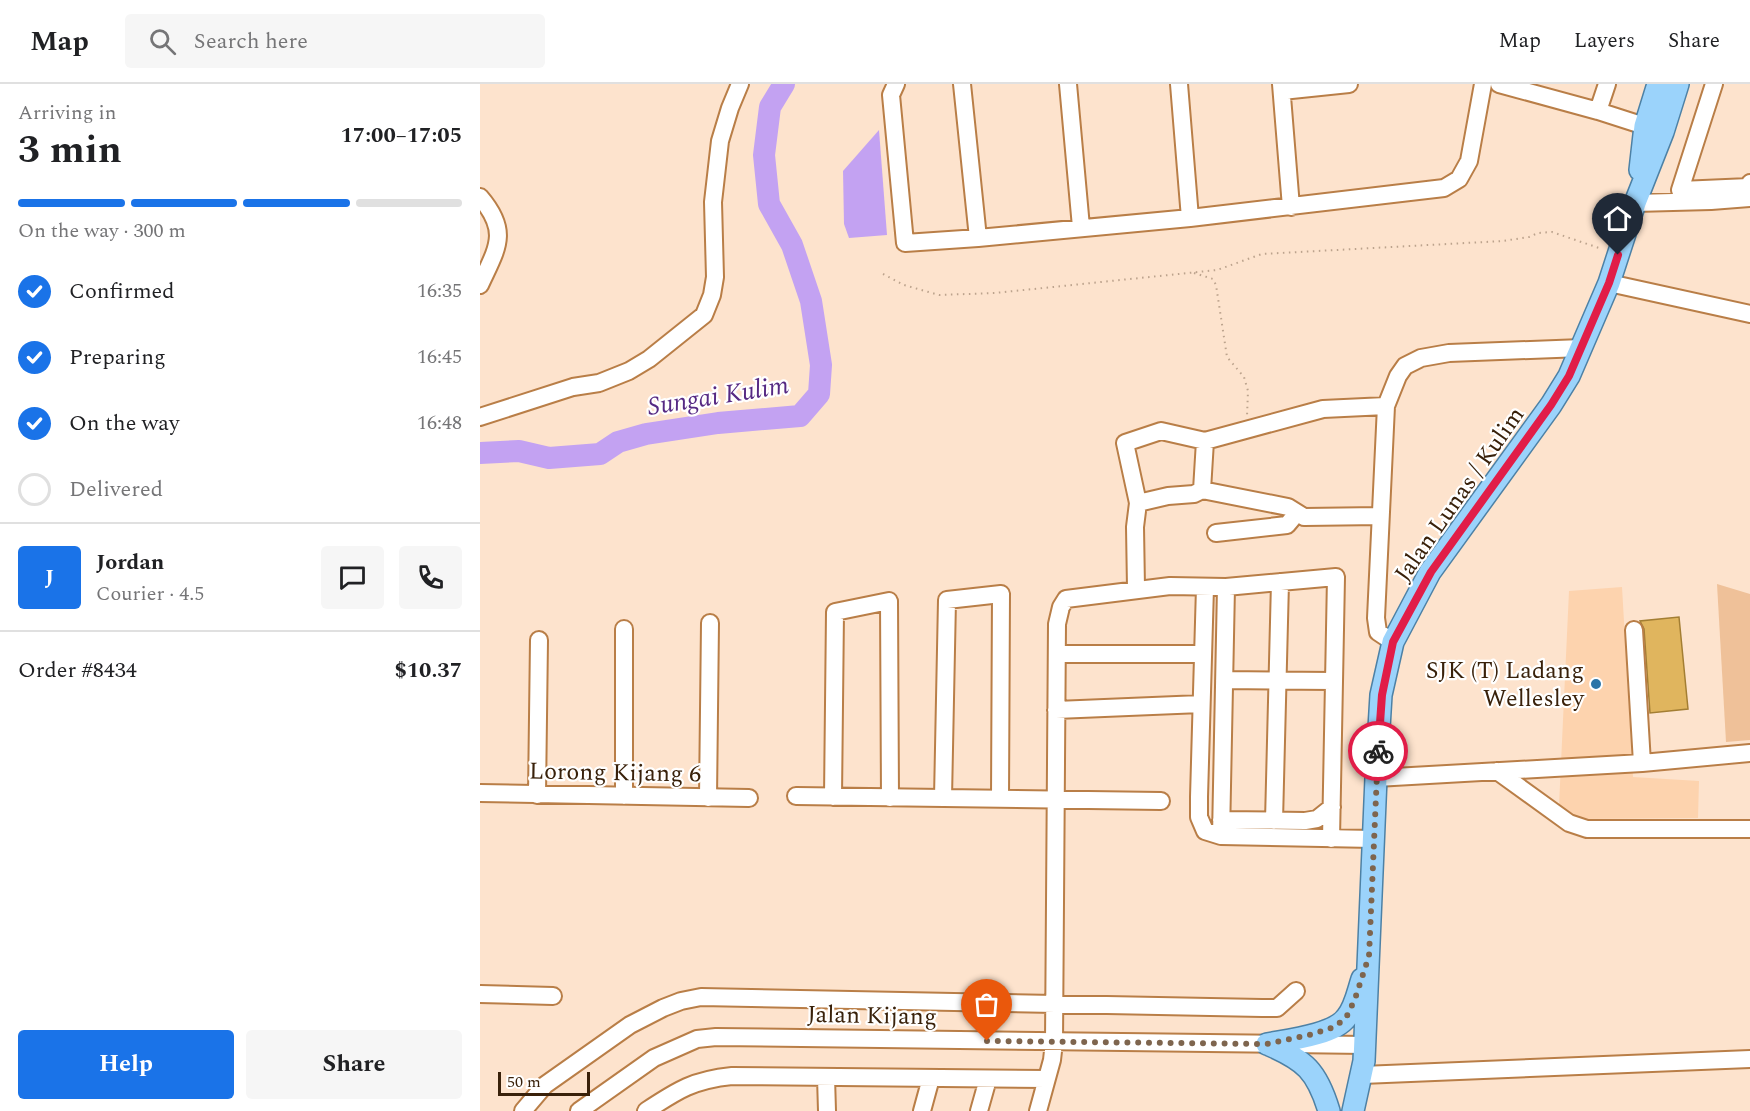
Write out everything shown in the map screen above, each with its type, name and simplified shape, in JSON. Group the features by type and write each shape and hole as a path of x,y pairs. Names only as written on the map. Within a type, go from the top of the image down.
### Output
{"main road":[{"path":"1654,129 1658,84"},
{"path":"1654,129 1678,84"},
{"name":"Jalan Lunas / Kulim","path":"1353,1111 1362,1075 1365,1046 1376,778 1382,695 1393,642 1431,572 1551,405 1569,376 1609,283 1635,203 1654,129"},
{"path":"1267,1044 1313,1034 1334,1027 1346,1018 1355,999 1369,956"},
{"path":"1267,1044 1300,1060 1316,1078 1329,1111"}],"street":[{"path":"480,417 573,387 599,383 629,371 649,360 704,315 712,295 715,277 713,202 720,141 740,84"},
{"path":"896,84 891,94 906,243 1190,218 1444,188 1459,179 1469,161 1483,84"},
{"path":"962,84 978,238"},
{"path":"1068,84 1081,227"},
{"path":"1179,84 1190,218"},
{"path":"1291,207 1281,88 1349,84"},
{"path":"1499,84 1539,89 1654,129"},
{"path":"1598,111 1607,84"},
{"path":"1714,84 1680,190 1749,186 1750,183"},
{"path":"480,197 490,208 499,240 480,285"},
{"path":"1635,203 1750,198"},
{"path":"1609,283 1750,314"},
{"path":"1393,642 1378,632 1376,618 1386,406 1398,376 1406,366 1421,358 1449,353 1582,348"},
{"path":"1136,588 1135,527 1138,503 1125,443 1161,430 1205,441 1323,409 1386,406"},
{"path":"1202,490 1205,441"},
{"path":"1138,503 1168,496 1194,494 1202,490 1288,507 1304,516 1380,516"},
{"path":"1216,532 1287,525 1297,513"},
{"path":"1038,1111 1054,1042 1057,624 1061,607 1066,599 1136,588 1226,587 1336,577 1331,838"},
{"path":"1274,821 1280,582"},
{"path":"1205,587 1199,817 1205,831 1274,821 1317,819 1332,807"},
{"path":"1221,828 1226,587"},
{"path":"944,798 946,600 1001,594 1000,799"},
{"path":"833,797 835,612 889,601 890,798"},
{"path":"708,798 710,623"},
{"path":"624,628 624,796"},
{"path":"1634,630 1642,763"},
{"path":"537,795 539,640"},
{"path":"1057,654 1203,654"},
{"path":"1224,680 1334,681"},
{"path":"1056,710 1201,704"},
{"path":"1376,778 1642,763 1750,753"},
{"path":"1497,771 1569,823 1587,829 1750,829"},
{"name":"Lorong Kijang 6","path":"480,794 748,798"},
{"path":"796,796 1161,801"},
{"path":"1221,828 1331,838 1374,839"},
{"path":"523,1111 545,1085 630,1025 681,1000 701,997 1277,1008 1296,991"},
{"path":"480,994 553,996"},
{"name":"Jalan Kijang","path":"579,1111 654,1058 697,1040 716,1037 1365,1046"},
{"path":"1362,1075 1750,1059"},
{"path":"645,1111 694,1083 711,1078 732,1076 1046,1079"},
{"path":"826,1077 827,1111"},
{"path":"922,1111 931,1078"},
{"path":"979,1111 988,1079"}],"path":[{"path":"883,274 904,285 939,295 995,293 1217,270 1262,254 1503,241 1545,232 1552,232 1618,255"},
{"path":"1191,273 1208,276 1216,285 1227,357 1244,377 1248,391 1247,430"}],"shaded area":[{"path":"879,130 887,235 849,238 844,224 843,171"},
{"path":"1717,584 1750,594 1750,740 1726,742"},
{"name":"SJK (T) Ladang Wellesley","path":"1622,587 1633,777 1699,781 1698,818 1576,819 1559,806 1569,591"}],"building":[{"path":"1679,617 1688,709 1650,713 1644,629 1640,621"}],"waterway":[{"name":"Sungai Kulim","path":"480,453 519,451 549,458 600,454 618,442 646,434 718,423 800,416 819,394 821,365 811,301 792,245 769,204 764,155 770,107 784,84"}],"way so far":[{"path":"987,1041 1267,1044 1334,1027 1346,1018 1355,999 1369,956 1378,751"}],"place":[{"name":"SJK (T) Ladang Wellesley","path":"1596,684"}],"route":[{"path":"1378,751 1382,695 1393,642 1431,572 1551,405 1569,376 1609,283 1618,255"}]}
